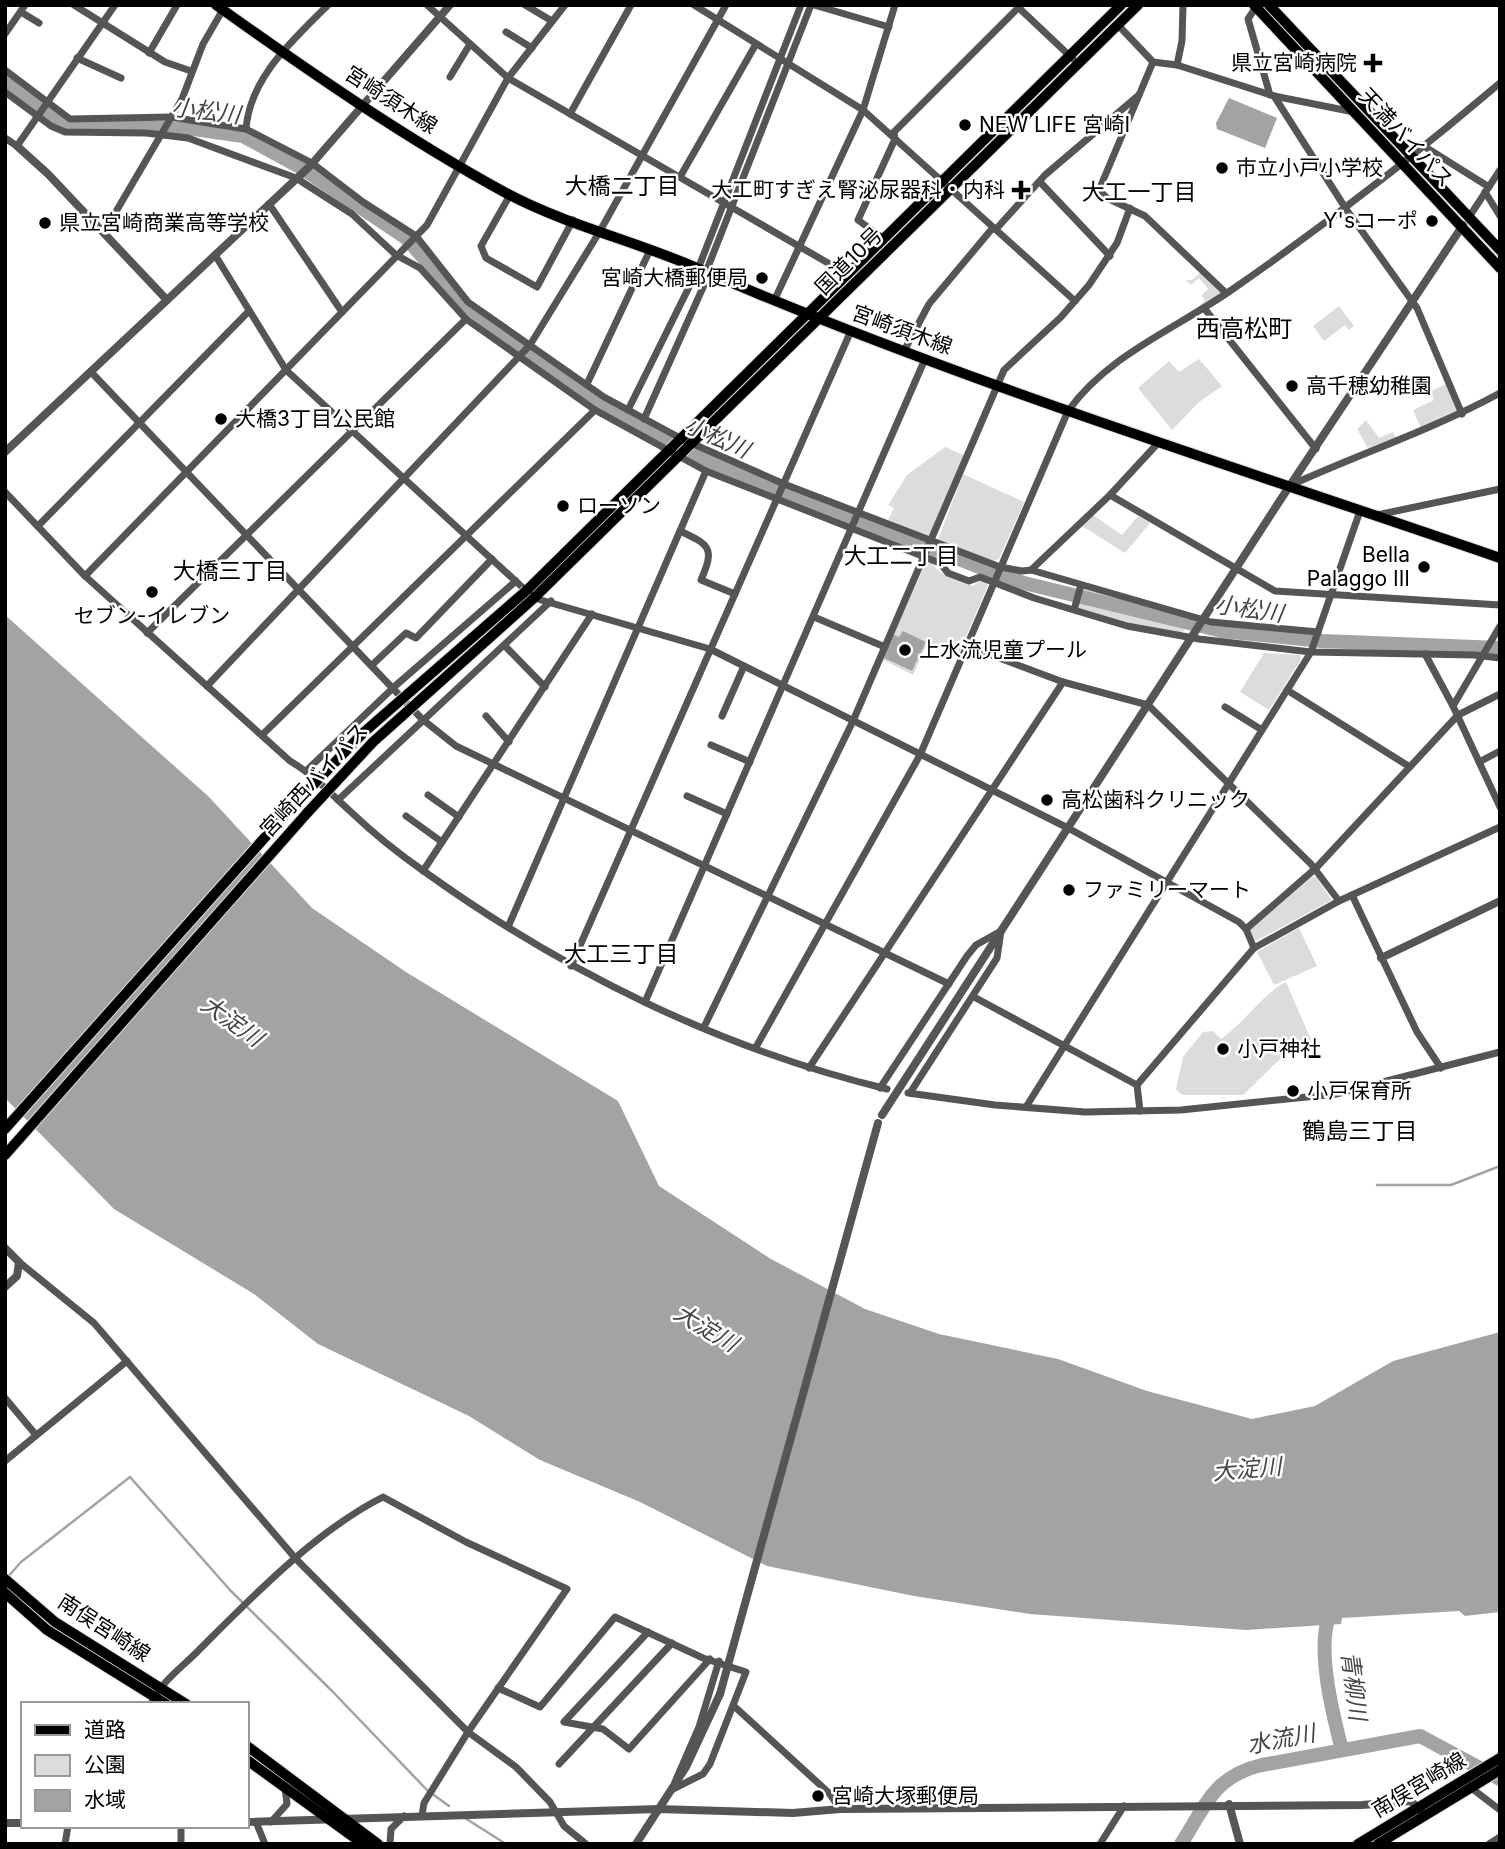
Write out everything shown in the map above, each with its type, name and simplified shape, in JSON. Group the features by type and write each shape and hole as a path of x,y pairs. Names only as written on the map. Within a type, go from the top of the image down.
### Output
{"main road":[{"name":"国道10号","path":"674,454 1074,60 1121,5"},
{"name":"国道10号","path":"1074,60 1118,25 1138,5"},
{"name":"天満バイパス","path":"1269,5 1500,268"},
{"name":"天満バイパス","path":"1255,6 1355,112 1469,217 1500,250"},
{"name":"宮崎須木線","path":"221,7 362,105 510,195 703,271 850,333 999,384 1068,411 1500,558"},
{"name":"国道10号","path":"812,317 847,274 948,184"},
{"name":"宮崎西バイパス","path":"5,1156 373,742 674,454"},
{"name":"宮崎西バイパス","path":"5,1129 306,791 363,733 530,594"},
{"name":"南俣宮崎線","path":"8,1586 156,1695 179,1702"},
{"path":"248,1747 378,1844"},
{"path":"248,1761 363,1844"},
{"name":"南俣宮崎線","path":"1358,1844 1422,1812 1499,1763"},
{"name":"南俣宮崎線","path":"1378,1844 1422,1812"}],"street":[{"path":"74,5 149,53 191,71"},
{"path":"17,146 115,5"},
{"path":"149,53 177,5"},
{"path":"246,129 248,109 258,85 284,51 328,5"},
{"path":"427,5 508,78 847,274"},
{"path":"5,452 311,164 450,5"},
{"path":"525,5 552,22"},
{"path":"85,576 428,225 462,167 508,78 565,5"},
{"path":"570,114 631,5"},
{"path":"694,5 863,110 1075,301"},
{"path":"206,686 522,356 600,231 726,5"},
{"path":"644,419 703,271 723,203 781,60 800,5"},
{"path":"628,410 703,271 708,267 813,5 889,27"},
{"path":"774,301 863,110 895,5"},
{"path":"1177,65 1182,41 1183,5"},
{"path":"884,239 859,220 895,139 894,132 1019,6 1074,60"},
{"path":"1255,6 1248,19 1272,95 1346,209 1413,302 1462,414"},
{"path":"104,232 182,99 191,71 221,7"},
{"path":"5,34 23,8 39,23"},
{"path":"1118,25 1153,62 1177,65 1272,95 1355,112"},
{"path":"506,32 532,48"},
{"path":"450,76 470,44"},
{"path":"680,177 756,44"},
{"path":"77,58 121,78"},
{"path":"1153,62 1099,190 1107,198 1145,216 1226,293"},
{"path":"5,70 70,119 171,117 246,129 311,164 416,236 468,302 587,384 686,443 784,484 1000,567 1022,572 1031,570 1202,620 1318,632"},
{"path":"755,1047 920,755 1068,411 1079,396 1120,360 1204,308 1346,209 1500,82"},
{"path":"5,92 37,116 65,132 161,134 212,145 298,177 352,214 397,255 420,268 466,319 595,410 706,471 940,563 948,573 969,581 980,577 1128,626 1257,644 1269,649 1481,655 1500,658"},
{"path":"904,351 929,304 991,230 997,228 1040,182 1139,95"},
{"path":"5,138 17,146 104,232 167,300"},
{"path":"1422,145 1487,190 1500,216"},
{"path":"636,1844 706,1731 720,1694 878,1123 1202,620 1500,170"},
{"path":"1040,182 1110,256"},
{"path":"510,195 481,250 486,258 537,287 573,220"},
{"path":"269,205 342,312"},
{"path":"704,1027 853,721 999,384 1011,363 1075,301 1110,256 1126,224 1130,208"},
{"path":"587,384 650,250"},
{"path":"215,255 286,370 530,594 710,649 1068,828 1239,922 1247,929 1254,948"},
{"path":"1204,308 1316,449"},
{"path":"38,526 249,311"},
{"path":"147,633 466,319"},
{"path":"571,966 850,333"},
{"path":"645,1002 925,359"},
{"path":"91,372 422,719 456,746 949,984"},
{"path":"1289,487 1462,414 1500,393"},
{"path":"262,735 468,537 595,410"},
{"path":"1031,570 1110,495 1159,442"},
{"path":"508,927 706,471"},
{"path":"1376,515 1500,489"},
{"path":"5,492 85,576 147,633 262,735 423,871 571,966 645,1002 809,1068 883,1088 976,945 1001,931"},
{"path":"1110,495 1275,591 1331,597 1500,605"},
{"path":"1026,1107 1311,652 1360,511"},
{"path":"680,531 704,542 707,547 710,561 701,580 735,594"},
{"path":"372,665 406,633 415,638 492,559"},
{"path":"306,771 394,687 516,581"},
{"path":"1074,610 1081,585"},
{"path":"338,800 551,601"},
{"path":"423,871 592,614"},
{"path":"814,617 884,647"},
{"path":"1453,706 1500,626"},
{"path":"504,645 545,687"},
{"path":"967,646 1063,682 1148,705 1316,868 1339,901"},
{"path":"1425,654 1458,715 1500,807"},
{"path":"722,716 744,666"},
{"path":"809,1068 1063,682"},
{"path":"1287,690 1410,766"},
{"path":"1247,929 1316,868 1458,715 1500,694"},
{"path":"1225,707 1262,730"},
{"path":"486,716 509,741"},
{"path":"711,745 750,762"},
{"path":"1479,762 1500,751"},
{"path":"428,795 459,817"},
{"path":"687,796 727,814"},
{"path":"406,816 442,842"},
{"path":"1140,1111 1137,1085 1254,948 1339,901 1500,828"},
{"path":"1352,895 1417,1032 1441,1068"},
{"path":"1381,958 1500,901"},
{"path":"1001,931 997,958 909,1093 1085,1112 1275,1103 1336,1094 1500,1052"},
{"path":"974,997 1137,1085"},
{"path":"5,1248 94,1323 296,1559 468,1732 516,1767 550,1802 564,1826 586,1844"},
{"path":"5,1287 17,1276 19,1262"},
{"path":"5,1461 127,1361"},
{"path":"5,1398 36,1435"},
{"path":"156,1695 244,1605 296,1559 362,1509 383,1497 466,1542 567,1589 468,1732 431,1792 422,1815"},
{"path":"498,1688 540,1707 615,1617 746,1672 735,1707 710,1764 702,1774 672,1789"},
{"path":"648,1632 564,1722 603,1729 629,1749 710,1659"},
{"path":"559,1765 672,1643"},
{"path":"672,1789 699,1727 719,1661"},
{"path":"735,1707 829,1793 840,1809"},
{"path":"1472,1782 1500,1811"},
{"path":"270,1822 287,1804 285,1787"},
{"path":"251,1822 658,1809 793,1813 840,1809 1362,1805 1411,1801 1422,1812"},
{"path":"1225,1804 1240,1844"},
{"path":"1100,1844 1124,1806"},
{"path":"390,1844 391,1829 405,1816"},
{"path":"251,1822 265,1844"},
{"path":"342,1844 350,1834"},
{"path":"1489,1844 1500,1837"}],"green space":[{"path":"1200,273 1221,293 1201,308 1199,306 1205,300 1201,296 1208,289 1199,278 1191,285 1186,280 1192,280"},
{"path":"1339,306 1354,326 1349,330 1345,325 1324,341 1313,326"},
{"path":"1199,359 1222,386 1199,402 1172,430 1138,388 1169,361 1179,372"},
{"path":"1446,384 1458,412 1421,428 1413,410 1434,400 1431,391"},
{"path":"1366,420 1379,438 1393,432 1396,438 1368,448 1357,429"},
{"path":"945,447 966,456 931,535 928,537 888,520 894,508 888,505 907,475"},
{"path":"963,474 1024,502 999,559 993,561 938,540"},
{"path":"1093,515 1122,535 1138,516 1150,523 1125,553 1082,526"},
{"path":"930,561 939,572 973,586 982,579 988,585 958,655 928,642 913,675 883,660 926,562"},
{"path":"1083,587 1192,618 1182,633 1128,626 1077,609"},
{"path":"1264,653 1300,655 1301,659 1269,710 1240,692"},
{"path":"1312,877 1316,877 1332,900 1256,941 1250,930"},
{"path":"1299,928 1317,966 1274,985 1257,952"},
{"path":"1286,982 1311,1040 1282,1058 1243,1095 1182,1095 1176,1089 1183,1057 1203,1032 1213,1031 1221,1039 1270,993"}],"water":[{"path":"1229,98 1277,118 1265,148 1217,129 1216,123"},
{"name":"大淀川","path":"5,615 209,797 312,908 406,972 618,1101 659,1186 771,1259 865,1309 939,1334 1058,1359 1147,1391 1252,1419 1315,1406 1393,1361 1500,1332 1500,1612 1465,1616 1459,1611 1342,1618 1341,1624 1246,1630 1030,1614 914,1596 767,1566 640,1502 540,1460 469,1416 318,1344 254,1294 114,1209 5,1098"},
{"name":"上水流児童プール","path":"903,631 926,642 912,671 884,658 894,635 899,637"}],"waterway":[{"name":"小松川","path":"5,81 49,116 71,125 194,129 243,136 300,167 406,238 465,305 594,400 701,458 987,570 1024,583 1222,631 1322,641 1500,648"},
{"path":"1377,1185 1451,1185 1500,1166"},
{"path":"7,1578 21,1562 130,1477 230,1590 427,1790 449,1806"},
{"name":"青柳川","path":"1332,1610 1327,1624 1325,1659 1330,1699 1342,1750"},
{"name":"水流川","path":"1181,1844 1205,1805 1222,1785 1246,1770 1262,1765 1420,1736 1500,1779"},
{"path":"465,1818 506,1844"}],"place":[{"name":"県立宮崎病院","path":"1373,63"},
{"name":"NEW LIFE 宮崎Ⅰ","path":"965,125"},
{"name":"市立小戸小学校","path":"1222,168"},
{"name":"大工町すぎえ腎泌尿器科・内科","path":"1021,190"},
{"name":"Y'sコーポ","path":"1432,221"},
{"name":"県立宮崎商業高等学校","path":"45,223"},
{"name":"宮崎大橋郵便局","path":"762,278"},
{"name":"高千穂幼稚園","path":"1292,386"},
{"name":"大橋3丁目公民館","path":"221,419"},
{"name":"ローソン","path":"563,506"},
{"name":"Bella Palaggo III","path":"1424,567"},
{"name":"セブン-イレブン","path":"152,592"},
{"name":"上水流児童プール","path":"905,650"},
{"name":"高松歯科クリニック","path":"1047,800"},
{"name":"ファミリーマート","path":"1069,890"},
{"name":"小戸神社","path":"1223,1049"},
{"name":"小戸保育所","path":"1293,1091"},
{"name":"宮崎大塚郵便局","path":"818,1796"}],"district":[{"name":"大橋二丁目","path":"622,186"},
{"name":"大工一丁目","path":"1139,192"},
{"name":"西高松町","path":"1244,329"},
{"name":"大工二丁目","path":"901,556"},
{"name":"大橋三丁目","path":"230,571"},
{"name":"大工三丁目","path":"621,954"},
{"name":"鶴島三丁目","path":"1360,1131"}]}
